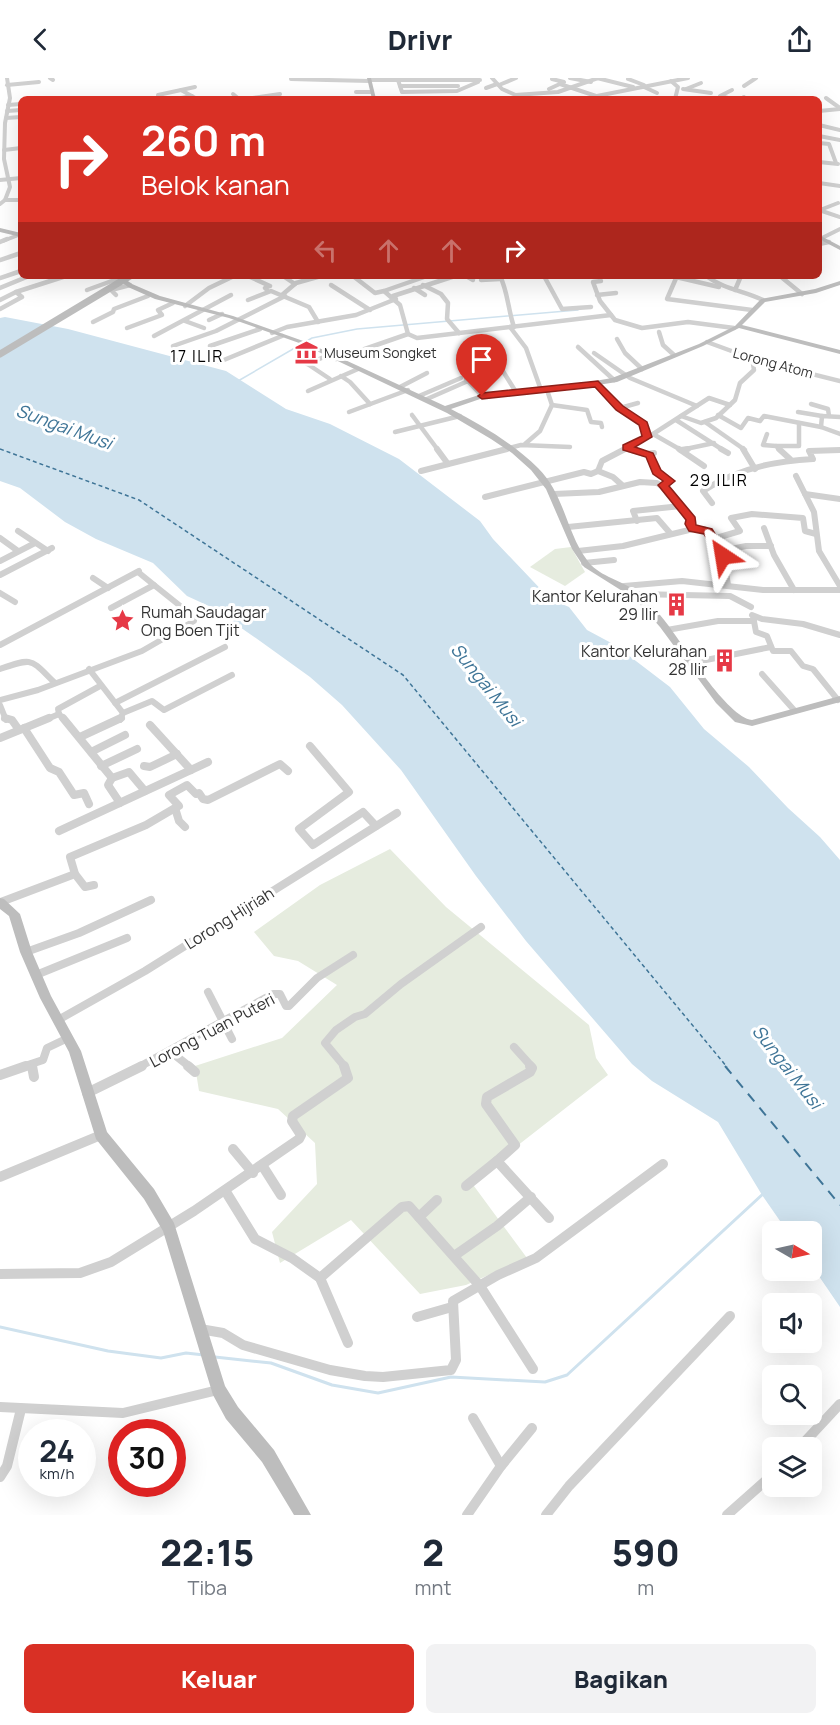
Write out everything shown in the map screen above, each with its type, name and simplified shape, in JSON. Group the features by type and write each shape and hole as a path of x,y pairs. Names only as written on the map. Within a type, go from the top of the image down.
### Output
{"street":[{"path":"0,204 9,194 4,150 10,98 7,78"},
{"path":"17,84 22,78"},
{"path":"493,79 499,78"},
{"path":"486,88 516,78"},
{"path":"570,78 591,82"},
{"path":"543,96 574,88 598,78 634,88"},
{"path":"560,84 597,96 687,78"},
{"path":"683,83 697,78"},
{"path":"744,86 756,78"},
{"path":"291,80 328,79 370,83"},
{"path":"398,80 402,92 459,90 480,79"},
{"path":"355,87 398,80 480,79"},
{"path":"493,79 498,85 518,96"},
{"path":"549,89 564,82 552,79"},
{"path":"628,80 657,93"},
{"path":"672,80 694,86"},
{"path":"672,80 678,85 675,96"},
{"path":"7,85 39,82"},
{"path":"356,92 370,83"},
{"path":"676,91 701,83"},
{"path":"400,86 468,86"},
{"path":"442,86 444,91"},
{"path":"152,90 158,95 195,87"},
{"path":"683,89 711,93"},
{"path":"181,90 192,96"},
{"path":"720,96 732,90"},
{"path":"266,96 280,94"},
{"path":"508,96 513,94 530,96"},
{"path":"826,99 840,109"},
{"path":"8,105 18,104"},
{"path":"822,112 840,109"},
{"path":"7,111 18,110"},
{"path":"6,118 18,117"},
{"path":"822,117 828,125"},
{"path":"822,125 839,129"},
{"path":"822,137 840,140"},
{"path":"822,143 829,144 838,161 822,162"},
{"path":"4,150 18,148"},
{"path":"832,151 840,151"},
{"path":"0,180 18,178"},
{"path":"822,183 840,186"},
{"path":"5,200 18,200"},
{"path":"822,209 838,203"},
{"path":"822,211 840,217"},
{"path":"822,239 840,229"},
{"path":"0,230 18,234"},
{"path":"0,242 18,236"},
{"path":"822,240 840,248"},
{"path":"0,260 18,254"},
{"path":"0,279 18,272"},
{"path":"0,288 22,279"},
{"path":"0,300 54,279"},
{"path":"185,306 209,288 228,279"},
{"path":"255,279 270,286 265,288 268,290"},
{"path":"288,279 295,284"},
{"path":"172,346 239,320 284,295 295,284 311,279"},
{"path":"357,279 375,293 418,279"},
{"path":"272,333 289,326 356,315 414,288 444,279"},
{"path":"481,280 487,279"},
{"path":"501,279 506,288 512,327 526,348 552,405"},
{"path":"546,279 562,309 589,308 596,316"},
{"path":"675,279 667,299 752,310"},
{"path":"682,279 749,293 763,300"},
{"path":"710,279 721,287"},
{"path":"735,291 740,279"},
{"path":"784,279 802,294"},
{"path":"116,295 111,290 125,280"},
{"path":"0,354 125,280"},
{"path":"87,290 125,280 148,296 222,314 304,343 446,408 510,448 536,469 554,494 584,563 594,572 624,586 638,598 667,630 690,663 732,714 740,720 752,723 839,699 813,669 803,666 791,651 774,652 767,636 756,632 754,619 743,603"},
{"path":"601,281 593,282 597,295 615,320 642,328 696,322 736,327 840,352"},
{"path":"446,408 482,396 598,384 614,380 707,342 736,327 763,300 802,294 840,283"},
{"path":"331,285 370,310"},
{"path":"423,285 439,293 448,303 450,322 459,333"},
{"path":"414,288 424,295"},
{"path":"248,300 268,290 284,295 310,308 318,322"},
{"path":"384,291 394,297 401,306 408,334"},
{"path":"0,309 22,297 16,292"},
{"path":"597,295 616,293"},
{"path":"154,336 231,295"},
{"path":"93,322 114,309 148,296"},
{"path":"127,328 162,315 158,310 173,303"},
{"path":"208,320 222,314"},
{"path":"307,364 408,334 417,338 611,315"},
{"path":"659,318 667,325"},
{"path":"185,321 204,328"},
{"path":"210,346 260,329"},
{"path":"659,332 663,345 674,355"},
{"path":"219,362 282,336"},
{"path":"617,339 625,353 642,369"},
{"name":"Lorong Atom","path":"707,342 756,360 840,381"},
{"path":"578,347 614,380"},
{"path":"594,353 624,376 697,406"},
{"path":"300,359 330,379"},
{"path":"678,418 701,423 718,415 740,394 740,383 754,370 753,364 756,360"},
{"path":"501,368 516,392"},
{"path":"308,390 358,369"},
{"path":"400,387 427,373"},
{"path":"341,376 350,382 370,405"},
{"path":"423,397 465,379 482,396"},
{"path":"598,384 620,408 643,424 650,436 681,450 704,466"},
{"path":"349,412 408,390"},
{"path":"598,471 601,461 650,436 710,398 730,405"},
{"path":"620,408 638,403"},
{"path":"811,404 827,408 821,427"},
{"path":"552,405 588,410 591,422 601,423 602,427"},
{"path":"525,444 540,430 552,405"},
{"path":"798,412 840,417"},
{"path":"412,415 448,464"},
{"path":"718,415 741,428 748,418 761,421 764,416 821,427 840,434"},
{"path":"394,432 460,417"},
{"path":"678,418 728,453"},
{"path":"705,422 745,450 755,470"},
{"path":"767,434 763,445 799,446 800,423"},
{"path":"421,471 525,444 552,448 570,447"},
{"path":"681,450 714,444"},
{"path":"776,446 790,459"},
{"path":"554,494 598,492 622,485 649,482 663,485 670,482 657,472 652,454 626,448"},
{"path":"712,502 703,491 720,480 790,459 813,459 809,451 840,450"},
{"path":"485,497 545,481 598,471 613,477 622,485"},
{"path":"624,586 682,581 763,590 840,588 818,548 816,512 796,476"},
{"path":"663,485 692,521 690,524 693,529"},
{"path":"805,494 840,499"},
{"path":"637,521 633,511 681,506"},
{"path":"713,539 740,531 730,518 744,515 804,518 805,531 816,534"},
{"path":"568,527 659,519 670,533"},
{"path":"764,528 794,590"},
{"path":"578,551 623,546 693,529 706,530 721,552 728,585"},
{"path":"0,575 50,550 18,531"},
{"path":"0,538 18,551"},
{"path":"0,547 7,543"},
{"path":"0,561 35,543"},
{"path":"721,552 746,546 771,546"},
{"path":"584,563 614,560"},
{"path":"0,645 138,571 194,617 194,621 158,644 90,671 0,700"},
{"path":"93,578 108,588"},
{"path":"111,608 154,585"},
{"path":"0,593 15,602"},
{"path":"638,598 723,596 750,608"},
{"path":"667,630 718,621 754,619 803,624 840,635"},
{"path":"115,703 225,647"},
{"path":"690,663 771,647"},
{"path":"0,670 26,660 32,661 56,683"},
{"path":"90,671 123,713"},
{"path":"762,674 794,710"},
{"path":"80,737 120,720 123,713 153,701 161,710 164,710 232,675"},
{"path":"100,686 58,709 59,714 112,778"},
{"path":"0,705 6,720 12,720 22,729 50,768 59,772 74,795 84,794 89,804"},
{"path":"0,738 59,714"},
{"path":"150,725 191,770"},
{"path":"91,752 124,735"},
{"path":"310,746 349,792 299,829 313,845 363,812 376,826"},
{"path":"101,766 136,749"},
{"path":"144,766 150,767 177,754"},
{"path":"59,831 208,762"},
{"path":"94,885 85,887 75,874 70,857 146,825 179,806 169,795 187,785 196,794 199,793 203,799 208,800 280,764 288,771"},
{"path":"120,803 108,785 112,778 129,772 146,791"},
{"path":"175,808 179,821 185,827"},
{"name":"Lorong Hijriah","path":"58,1020 145,971 398,813"},
{"path":"75,874 1,902 14,914 36,975 75,1051 100,1135 149,1194 169,1228 216,1384 232,1413 282,1476 303,1515"},
{"path":"26,952 80,933 151,900"},
{"path":"0,1274 89,1271 114,1261 226,1192 300,1138 301,1133 292,1121 293,1116 348,1076 347,1070 325,1043 328,1037 355,1017 365,1014 401,984 481,927"},
{"path":"36,975 127,938"},
{"name":"Lorong Tuan Puteri","path":"87,1093 171,1052 276,993 280,994 286,1006 290,1006 316,978 353,955"},
{"path":"208,992 232,1039"},
{"path":"0,1075 45,1059 45,1050 48,1047 68,1038"},
{"path":"466,1186 515,1145 486,1104 487,1097 530,1072 532,1068 514,1047"},
{"path":"171,1052 195,1072"},
{"path":"32,1064 34,1077"},
{"path":"0,1177 100,1135"},
{"path":"233,1149 252,1173"},
{"path":"497,1161 549,1218"},
{"path":"202,1336 223,1333 243,1345 330,1370 365,1376 394,1376 453,1368 456,1360 452,1307 454,1300 536,1258 663,1164"},
{"path":"262,1165 281,1195"},
{"path":"226,1192 255,1239 292,1258 320,1278 348,1343"},
{"path":"454,1256 497,1226 531,1197"},
{"path":"419,1217 437,1200"},
{"path":"320,1278 402,1207 409,1206 480,1286 533,1369"},
{"path":"417,1317 452,1307"},
{"path":"546,1515 569,1486 730,1316"},
{"path":"0,1407 123,1413 142,1410 216,1384"},
{"path":"809,1437 840,1404"},
{"path":"0,1477 7,1466 21,1409"},
{"path":"473,1418 501,1466"},
{"path":"467,1515 501,1466 532,1428"},
{"path":"727,1515 762,1484"}],"shaded area":[{"path":"571,547 585,572 565,586 530,567 555,549"},
{"path":"390,849 446,907 589,1025 596,1058 608,1075 471,1182 527,1258 466,1285 420,1294 351,1220 280,1263 272,1232 317,1184 315,1143 278,1109 199,1091 195,1066 282,1038 337,985 298,961 274,956 254,932 320,885"}],"water":[{"name":"Sungai Musi","path":"0,318 68,329 226,371 286,409 330,424 399,459 480,521 493,539 550,599 569,607 587,630 615,645 670,687 704,729 749,767 840,860 840,1307 822,1281 822,1221 780,1221 718,1122 652,1081 632,1064 526,941 476,876 401,770 342,705 310,677 260,641 211,607 187,596 153,563 96,539 65,522 20,488 0,481"}],"waterway":[{"path":"238,381 312,338 357,329 578,310"},
{"path":"215,1357 271,1363 332,1385 378,1393 451,1377 545,1382 567,1375 764,1193"},
{"path":"0,1327 108,1351 161,1358 186,1353 204,1355"}],"ferry route":[{"path":"0,449 139,500 403,675 727,1067"},
{"path":"725,1066 840,1205"}],"place":[{"name":"Museum Songket","path":"306,353"},
{"name":"Kantor Kelurahan 29 Ilir","path":"676,605"},
{"name":"Rumah Saudagar Ong Boen Tjit","path":"123,621"},
{"name":"Kantor Kelurahan 28 Ilir","path":"725,660"}],"district":[{"name":"17 ILIR","path":"197,356"},
{"name":"29 ILIR","path":"719,480"}],"route":[{"path":"482,396 598,384 620,408 643,424 648,437 626,448 651,456 657,472 670,481 663,485 692,519 690,524 693,529 702,528 708,532 723,556"}]}
